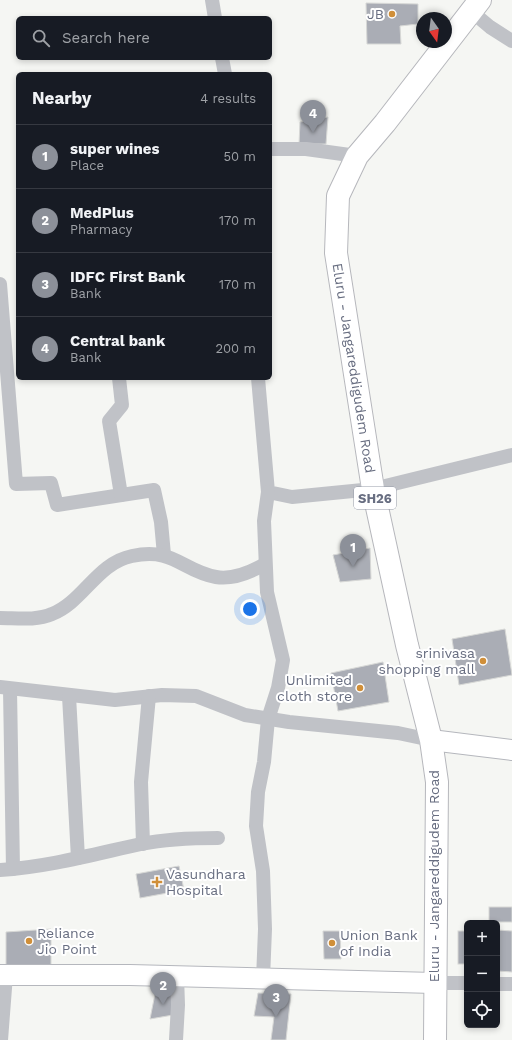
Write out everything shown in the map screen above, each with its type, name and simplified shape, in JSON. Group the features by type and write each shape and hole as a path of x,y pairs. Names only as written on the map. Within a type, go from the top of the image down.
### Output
{"main road":[{"name":"Eluru - Jangareddigudem Road","path":"435,1040 434,983 437,782 431,740 407,646 373,489 336,254 338,196 357,156 385,123 475,5"},
{"path":"431,740 512,750"},
{"path":"3,975 177,976 434,983"}],"street":[{"path":"212,0 215,16"},
{"path":"475,5 490,27 512,40"},
{"path":"222,60 225,72"},
{"path":"272,149 306,149 357,156"},
{"path":"0,284 16,484 51,483 57,505 154,490 161,522 164,555"},
{"path":"119,380 122,405 109,421 121,495"},
{"path":"258,380 268,492 264,521 267,592 283,660 278,688 268,719 264,762 258,792 256,826 263,871 265,929 263,979"},
{"path":"268,492 292,497 373,489 512,455"},
{"path":"0,618 28,618 51,615 62,609 98,574 114,563 130,556 148,553 164,555 216,577 232,576 250,572 266,564"},
{"path":"218,838 194,838 143,844 78,858 7,870 5,688 115,700 162,695 196,696 245,715 268,719 398,733 431,740"},
{"path":"69,696 78,858"},
{"path":"143,844 141,782 149,696"},
{"path":"1,1040 3,975"},
{"path":"176,1040 178,1005 177,976"},
{"path":"434,983 464,983"},
{"path":"500,984 512,984"}],"building":[{"name":"JB","path":"366,3 418,4 418,12 416,12 416,24 400,26 401,44 367,44"},
{"path":"328,117 326,144 299,144 300,122"},
{"path":"370,548 371,579 340,582 333,555"},
{"name":"srinivasa shopping mall","path":"505,629 512,675 459,685 452,639"},
{"name":"Unlimited cloth store","path":"383,662 389,702 338,711 331,673"},
{"path":"179,866 184,890 140,898 136,874"},
{"path":"489,907 512,907 512,922 489,920"},
{"name":"Reliance Jio Point","path":"51,929 51,968 6,968 6,932"},
{"path":"500,930 512,931 512,972 500,971"},
{"name":"Union Bank of India","path":"323,931 340,931 341,959 324,959"},
{"path":"458,931 464,931 464,964 458,964"},
{"path":"258,993 291,994 286,1040 271,1040 274,1017 254,1016"},
{"path":"155,994 173,994 173,1015 150,1019"}],"place":[{"name":"JB","path":"392,14"},
{"name":"Central bank","path":"313,133"},
{"name":"super wines","path":"353,567"},
{"name":"srinivasa shopping mall","path":"483,661"},
{"name":"Unlimited cloth store","path":"360,688"},
{"name":"Vasundhara Hospital","path":"157,882"},
{"name":"Reliance Jio Point","path":"29,941"},
{"name":"Union Bank of India","path":"332,943"},
{"name":"MedPlus","path":"163,1005"},
{"name":"IDFC First Bank","path":"276,1017"}]}
